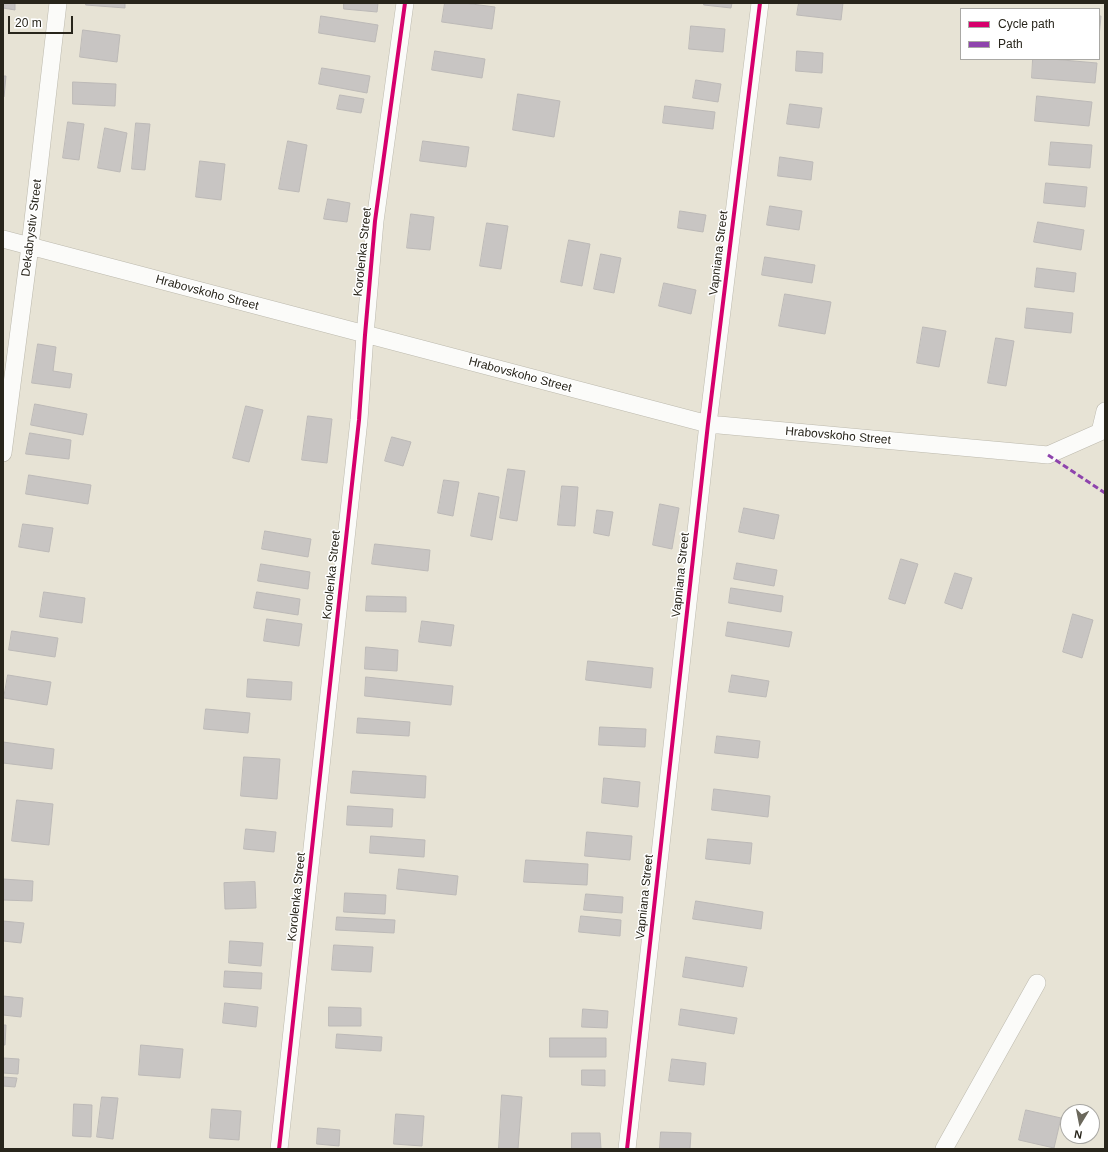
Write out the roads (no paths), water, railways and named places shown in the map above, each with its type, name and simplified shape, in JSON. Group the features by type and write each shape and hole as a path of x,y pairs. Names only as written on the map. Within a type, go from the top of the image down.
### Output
{"street":[{"name":"Dekabrystiv Street","path":"3,453 30,246 58,3"},
{"name":"Korolenka Street","path":"280,1149 359,420 365,335 376,221 405,3"},
{"name":"Vapniana Street","path":"627,1149 708,424 760,3"},
{"name":"Hrabovskoho Street","path":"3,239 708,424 1048,454 1100,432 1105,411"},
{"path":"944,1149 1037,983"}]}
